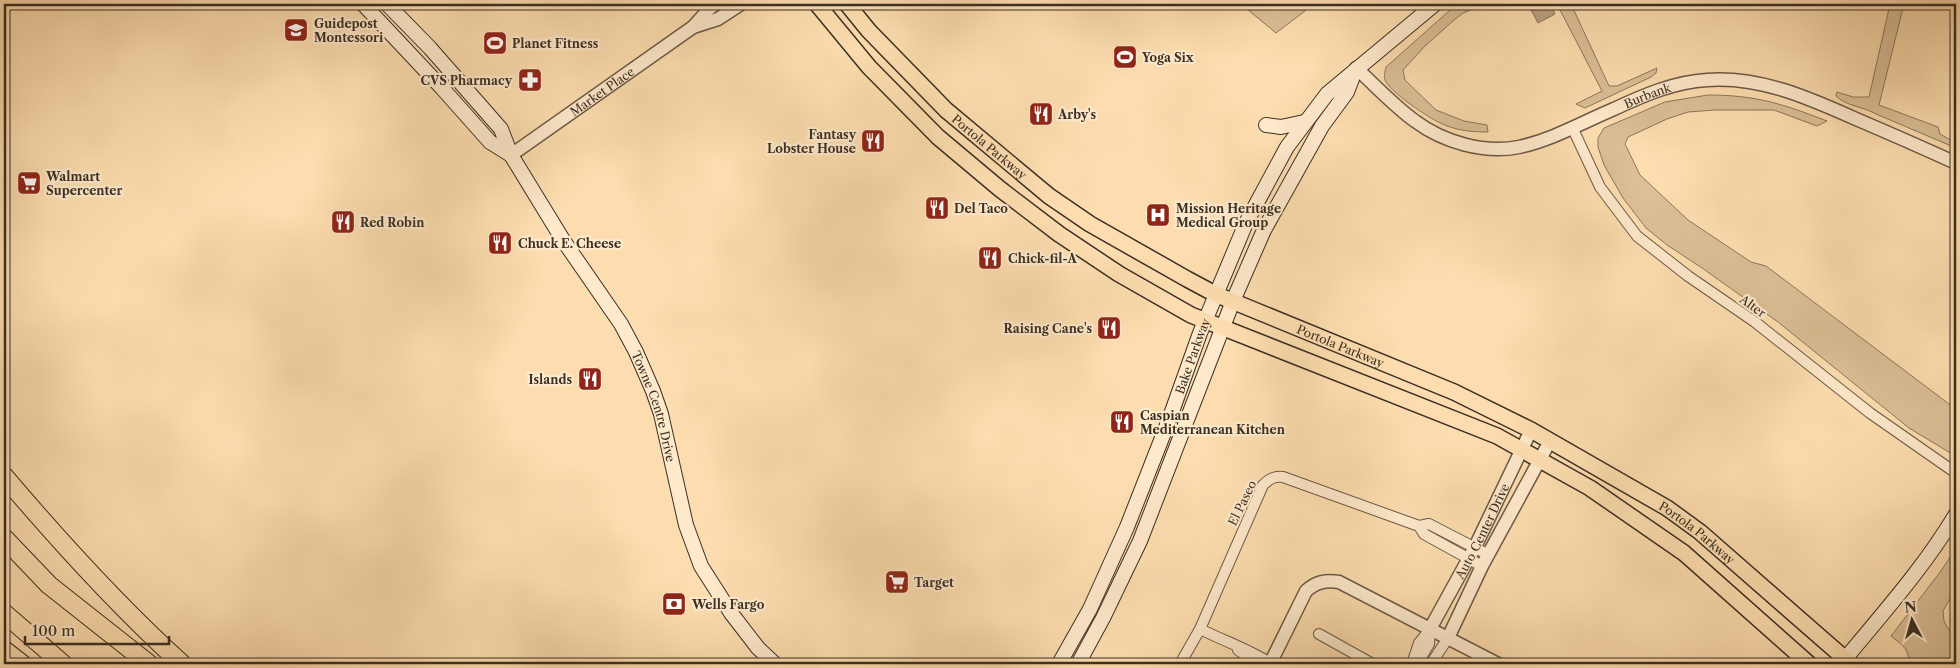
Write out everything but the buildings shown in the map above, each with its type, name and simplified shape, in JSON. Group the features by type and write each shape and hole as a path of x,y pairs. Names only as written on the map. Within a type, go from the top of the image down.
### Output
{"highway":[{"path":"4,476 101,586 182,664"},
{"path":"4,538 49,585 149,664"},
{"path":"4,613 63,664"},
{"path":"4,650 22,664"}],"main road":[{"name":"Towne Centre Drive","path":"364,4 490,142 511,155"},
{"name":"Towne Centre Drive","path":"387,4 430,48 501,129 511,155 563,240 621,324 636,352 661,414 686,525 701,566 731,613 758,648 775,664"},
{"name":"Portola Parkway","path":"817,4 868,67 928,128 1000,189 1059,234 1119,274 1176,308 1498,436 1590,488 1684,553 1809,664"},
{"name":"Portola Parkway","path":"847,4 869,31 946,110 1049,196 1090,224 1215,294 1454,392 1532,430 1667,508 1700,532 1845,662"},
{"name":"Bake Parkway","path":"1059,664 1090,609 1127,527 1215,294 1246,223 1286,147 1327,94 1435,4"},
{"name":"Bake Parkway","path":"1078,664 1103,618 1140,541 1233,302 1264,230 1322,126 1347,92 1356,68"},
{"path":"1286,147 1309,128 1323,108 1347,92"},
{"path":"1266,125 1281,127 1304,122"},
{"path":"1845,662 1910,581 1956,514"},
{"path":"1103,618 1110,584 1126,547 1127,527"}],"street":[{"name":"Market Place","path":"511,155 693,27 716,4"},
{"name":"Market Place","path":"693,27 718,19 741,4"},
{"name":"Burbank","path":"1356,68 1415,122 1455,141 1492,148 1512,148 1540,141 1672,85 1708,80 1739,80 1769,85 1806,97 1956,163"},
{"name":"Alter","path":"1572,127 1600,187 1637,236 1688,276 1755,322 1870,413 1956,473"},
{"name":"Auto Center Drive","path":"1430,629 1469,559 1532,430"},
{"name":"Auto Center Drive","path":"1448,638 1482,566 1550,441"},
{"name":"El Paseo","path":"1180,664 1200,629 1263,485 1276,476 1419,526 1429,524 1489,554"},
{"name":"El Paseo","path":"1419,526 1424,534 1482,566"},
{"path":"1200,629 1233,646 1246,649 1266,664 1306,592 1314,584 1339,582 1498,664"},
{"path":"1412,664 1419,643 1430,629"},
{"path":"1417,664 1429,644 1430,629"},
{"path":"1319,634 1370,664"},
{"path":"1431,664 1448,638"}],"shaded area":[{"path":"1241,4 1314,4 1276,33"},
{"path":"1457,4 1486,4 1463,13 1424,47 1403,70 1405,80 1436,110 1464,121 1487,125 1488,132 1450,127 1435,120 1415,108 1390,88 1384,75 1386,67"},
{"path":"1528,4 1550,4 1555,14 1538,23"},
{"path":"1557,4 1571,4 1609,86 1617,86 1657,68 1656,73 1585,108 1576,104 1602,91"},
{"path":"1890,4 1904,4 1879,105 1938,127 1940,134 1956,143 1956,148 1845,102 1836,96 1837,92 1853,97 1869,97"},
{"path":"1708,95 1725,95 1769,102 1827,121 1817,126 1774,110 1688,112 1667,119 1628,137 1625,144 1640,175 1688,220 1751,262 1766,266 1953,407 1956,403 1956,453 1952,454 1909,428 1778,322 1667,245 1646,228 1623,198 1604,165 1598,147 1598,138 1604,128 1665,102"},
{"path":"1956,548 1956,588 1943,611 1944,621 1956,643 1956,664 1908,664 1907,651 1891,636 1941,571"}],"place":[{"name":"Guidepost Montessori","path":"296,30"},
{"name":"Planet Fitness","path":"495,43"},
{"name":"Yoga Six","path":"1125,57"},
{"name":"CVS Pharmacy","path":"530,80"},
{"name":"Arby's","path":"1041,114"},
{"name":"Fantasy Lobster House","path":"873,141"},
{"name":"Walmart Supercenter","path":"29,183"},
{"name":"Del Taco","path":"937,208"},
{"name":"Mission Heritage Medical Group","path":"1158,215"},
{"name":"Red Robin","path":"343,222"},
{"name":"Chuck E. Cheese","path":"500,243"},
{"name":"Chick-fil-A","path":"990,258"},
{"name":"Raising Cane's","path":"1109,328"},
{"name":"Islands","path":"590,379"},
{"name":"Caspian Mediterranean Kitchen","path":"1122,422"},
{"name":"Target","path":"897,582"},
{"name":"Wells Fargo","path":"674,604"}]}
